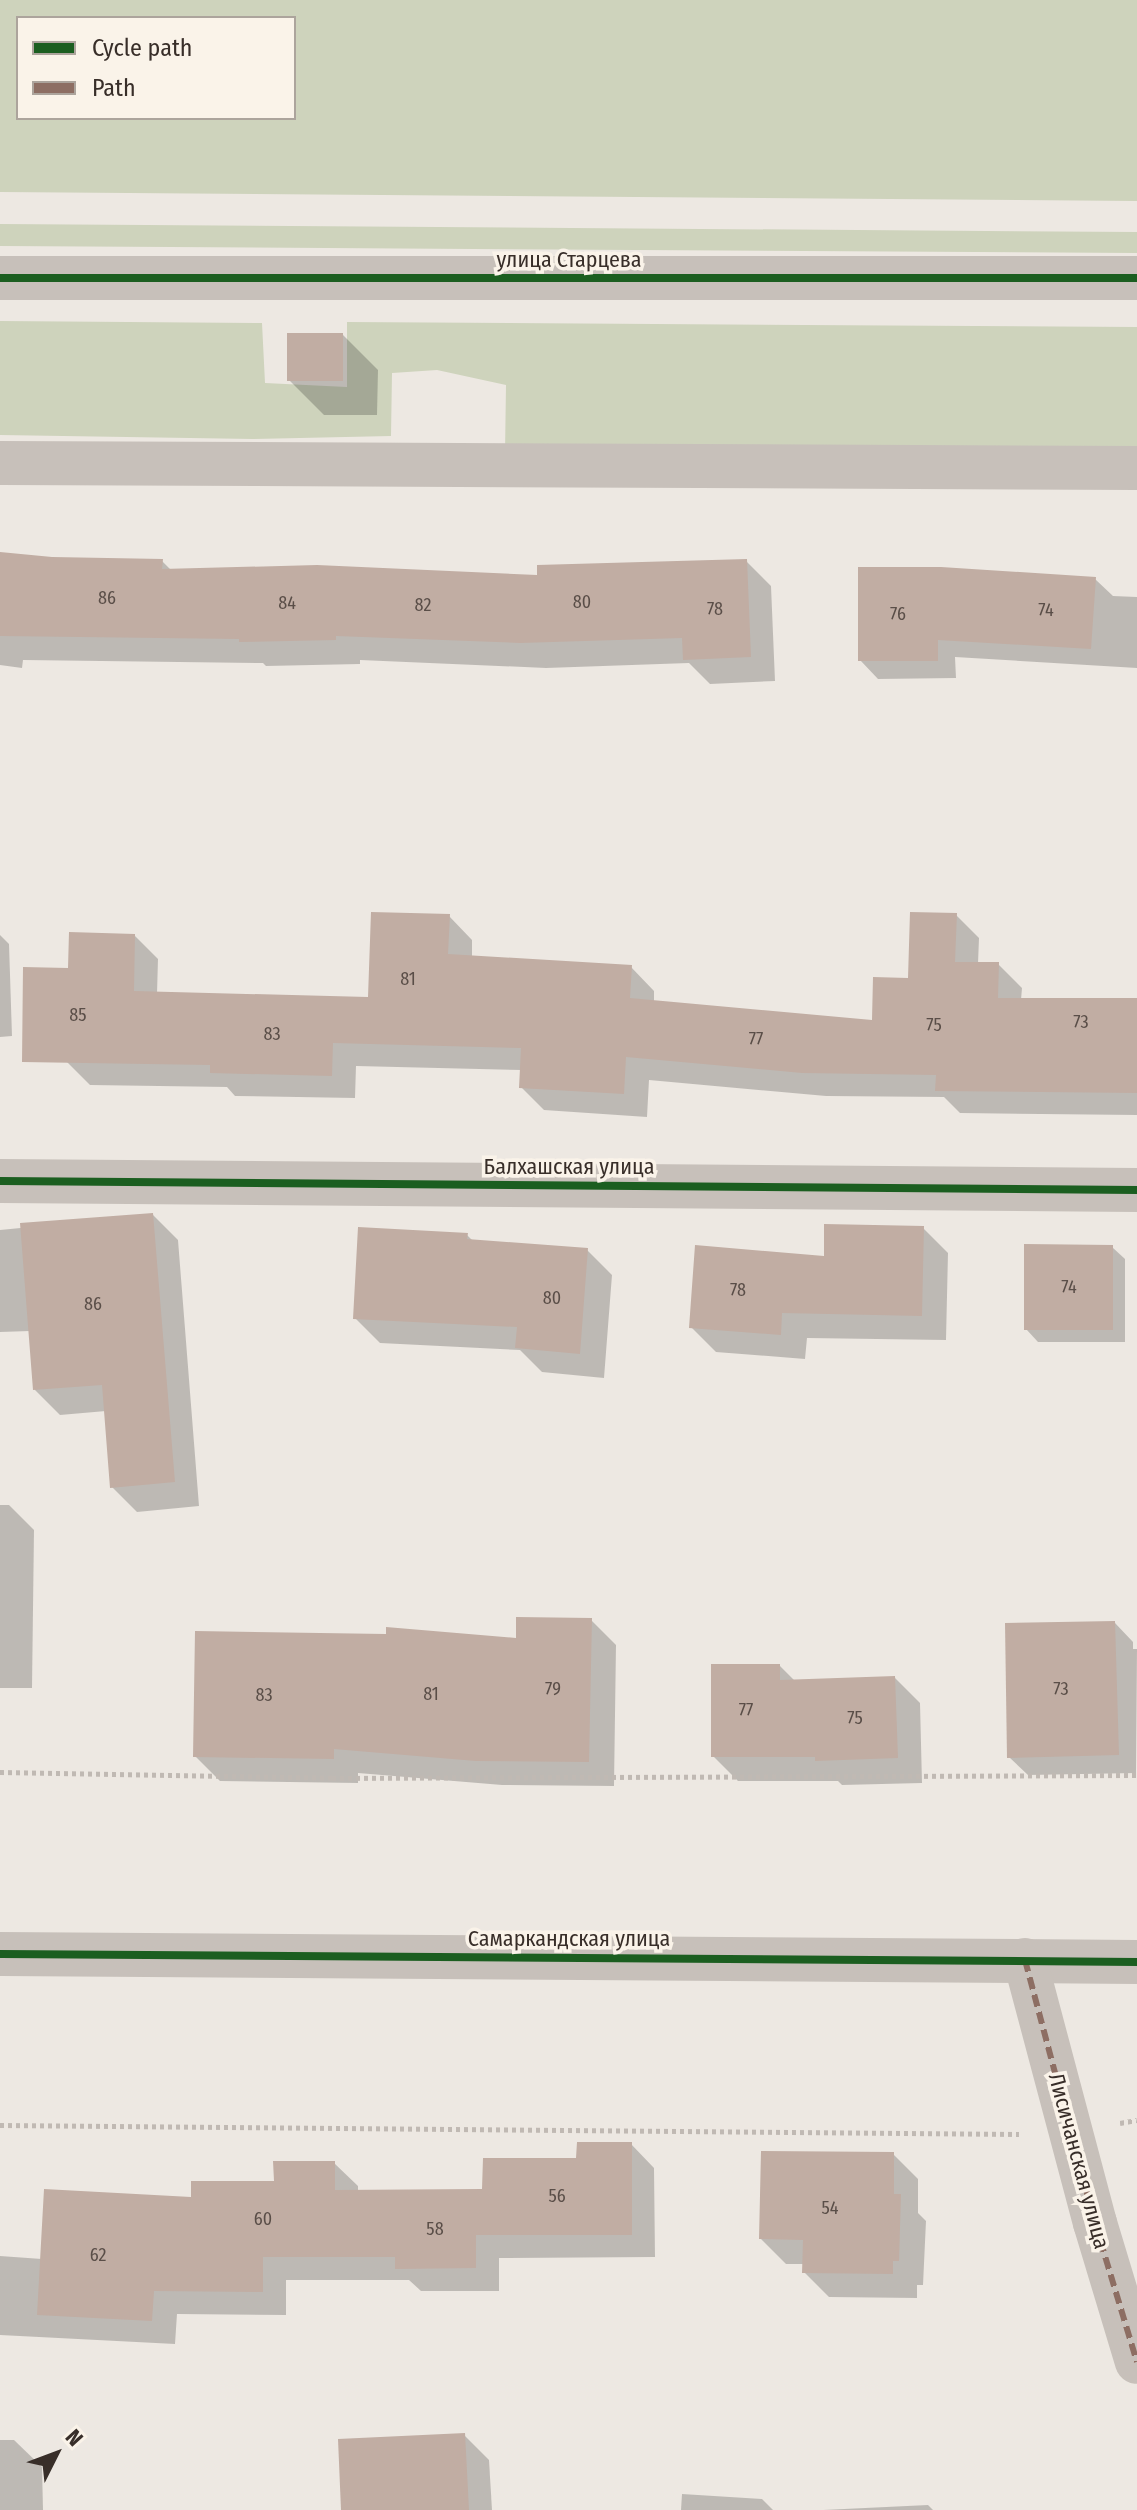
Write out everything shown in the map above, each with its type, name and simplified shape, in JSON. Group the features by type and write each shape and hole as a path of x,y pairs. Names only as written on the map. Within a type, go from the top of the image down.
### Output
{"street":[{"name":"улица Старцева","path":"0,278 1137,278"},
{"path":"0,463 1137,468"},
{"name":"Балхашская улица","path":"0,1181 1137,1190"},
{"name":"Самаркандская улица","path":"0,1954 1137,1962"},
{"name":"Лисичанская улица","path":"1025,1960 1137,2362"}],"path":[{"path":"0,1772 332,1778 1137,1775"},
{"path":"0,2125 1071,2133 1137,2120"}],"green space":[{"path":"0,0 1137,0 1137,201 0,192"},
{"path":"0,224 1137,232 1137,253 0,246"},
{"path":"0,321 262,323 265,383 347,387 347,322 1137,327 1137,460 505,453 506,385 437,370 392,373 391,436 253,439 0,435"}],"building":[{"path":"287,333 343,333 343,381 287,381"},
{"path":"0,552 52,557 163,559 162,569 317,565 537,575 537,565 747,559 751,657 683,660 682,638 520,643 336,636 336,640 239,642 239,639 0,636"},
{"path":"858,567 941,567 1096,577 1091,649 938,640 938,661 858,661"},
{"path":"371,912 450,914 448,954 632,965 630,998 872,1020 873,977 908,978 910,912 957,913 955,962 999,962 998,998 1137,998 1137,1093 935,1091 936,1075 802,1073 626,1057 624,1094 519,1088 521,1048 333,1043 332,1076 210,1073 210,1065 22,1062 23,967 68,968 69,932 135,934 134,991 368,997"},
{"path":"153,1213 175,1482 110,1488 102,1385 33,1390 20,1223"},
{"path":"824,1224 924,1226 922,1316 782,1313 781,1335 689,1328 695,1245 824,1256"},
{"path":"358,1227 468,1233 467,1239 588,1248 580,1354 515,1348 517,1327 353,1319"},
{"path":"1024,1244 1113,1245 1113,1330 1024,1330"},
{"path":"516,1617 592,1618 589,1762 476,1761 334,1749 334,1759 193,1757 195,1631 386,1634 386,1627 516,1638"},
{"path":"1115,1621 1119,1755 1007,1758 1005,1623"},
{"path":"711,1664 780,1664 780,1680 895,1676 898,1758 815,1761 815,1757 711,1757"},
{"path":"577,2142 632,2142 632,2235 476,2235 476,2268 395,2269 395,2257 263,2257 263,2292 154,2291 152,2321 37,2315 44,2189 191,2197 191,2181 274,2181 273,2161 335,2161 335,2190 482,2189 483,2158 576,2158"},
{"path":"761,2151 894,2152 894,2194 901,2194 899,2261 893,2261 893,2274 802,2273 803,2240 759,2239"},
{"path":"465,2433 469,2510 341,2510 338,2439"}],"marked path":[{"path":"1025,1960 1095,2223 1137,2362"}],"cycle path":[{"path":"0,278 1137,278"},
{"path":"0,1181 1137,1190"},
{"path":"0,1954 1137,1962"}]}
